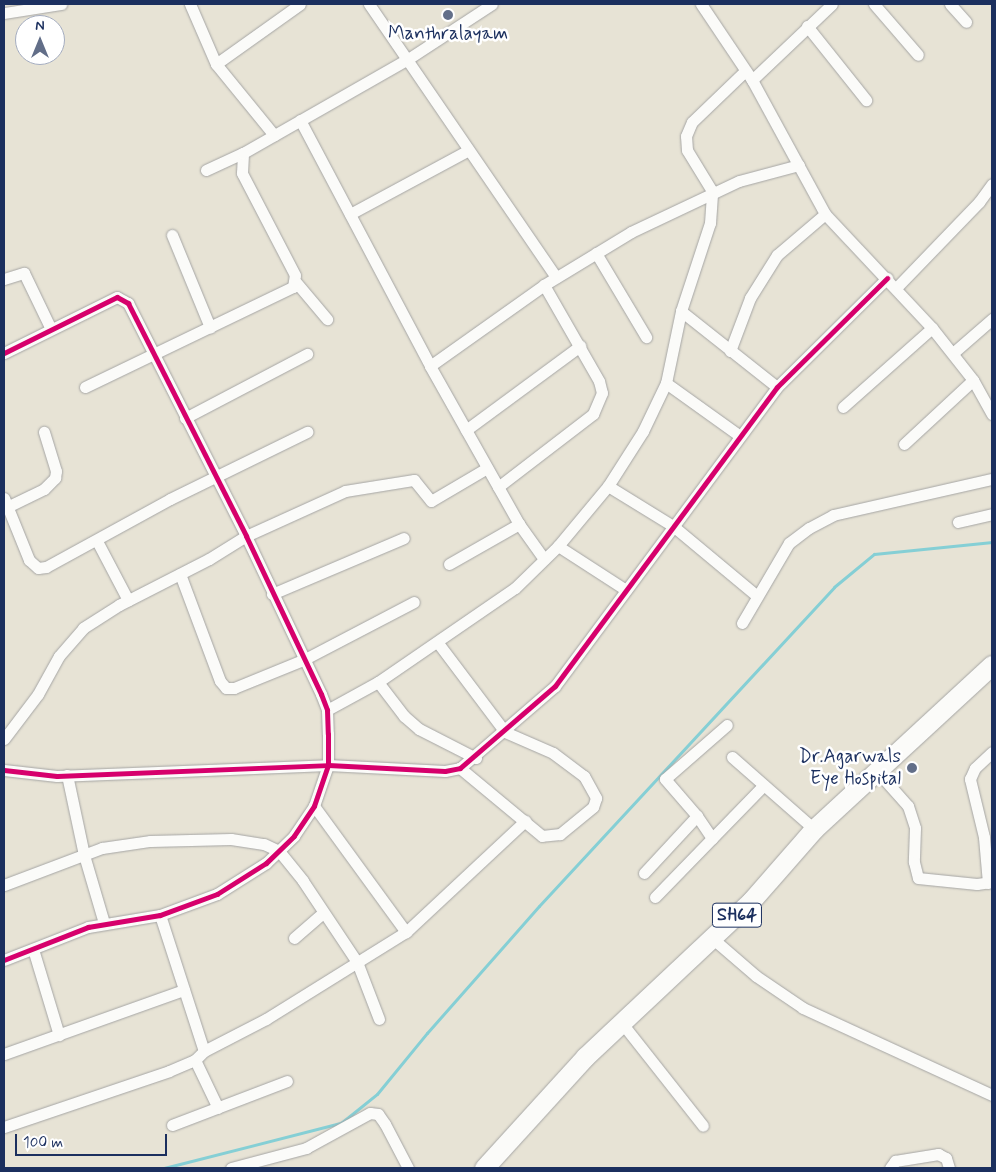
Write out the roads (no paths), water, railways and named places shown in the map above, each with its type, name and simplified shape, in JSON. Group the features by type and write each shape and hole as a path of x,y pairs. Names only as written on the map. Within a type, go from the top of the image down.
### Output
{"main road":[{"name":"SH64","path":"484,1168 621,1022 751,901 814,829 992,665"}],"street":[{"path":"4,13 61,4"},
{"path":"190,4 216,64 274,135"},
{"path":"216,64 300,4"},
{"path":"369,4 408,59 467,151 556,277"},
{"path":"206,170 243,153 408,59 492,4"},
{"path":"702,4 749,75 826,214 896,288 953,353 973,380 992,414"},
{"path":"327,710 378,682 438,643 515,588 558,546 608,486 643,431 666,383 681,311 710,223 712,191 687,150 686,136 692,122 832,4"},
{"path":"874,4 918,55"},
{"path":"950,4 966,22"},
{"path":"807,26 866,100"},
{"path":"300,120 430,366 519,524 544,559"},
{"path":"350,214 467,151"},
{"path":"243,153 242,173 296,281 327,319"},
{"path":"430,366 544,285 596,253 712,191 739,180 799,165"},
{"path":"896,288 992,184"},
{"path":"730,351 750,298 777,255 826,214"},
{"path":"172,235 210,327"},
{"path":"596,253 646,337"},
{"path":"4,279 24,273 50,329"},
{"path":"7,774 67,776 328,765 445,771 460,768 476,758 555,686 777,387 886,278"},
{"path":"85,387 289,290 296,281"},
{"path":"498,487 593,414 600,403 602,393 599,381 544,285"},
{"path":"4,353 117,297 123,298 246,536 327,710 328,765 314,806 294,836 266,863 217,894 160,915 104,923 4,960"},
{"path":"681,311 777,387"},
{"path":"953,353 992,319"},
{"path":"843,407 932,328"},
{"path":"466,430 580,346"},
{"path":"185,418 307,354"},
{"path":"904,444 973,380"},
{"path":"666,383 740,436"},
{"path":"44,432 56,471 55,478 44,489 6,502 29,560 38,568 46,567 214,476 307,432"},
{"path":"4,739 38,694 65,649 84,628 128,600 180,574 246,536 345,491 414,480 431,501 488,468"},
{"path":"742,623 789,543 833,515 992,479"},
{"path":"608,486 673,526 757,596"},
{"path":"958,522 992,514"},
{"path":"449,564 519,524"},
{"path":"272,594 404,538"},
{"path":"97,541 128,600"},
{"path":"558,546 626,590"},
{"path":"180,574 222,685 234,688 303,660 414,602"},
{"path":"438,643 506,732 553,753 584,776 596,798 594,808 560,834 551,838 542,836 460,768"},
{"path":"378,682 404,716 419,729 476,758"},
{"path":"712,838 697,816 664,779 727,725"},
{"path":"876,770 908,806 915,828 914,862 918,878 990,883 984,837 970,779 975,768 992,752"},
{"path":"732,758 814,829"},
{"path":"67,776 84,855 104,923"},
{"path":"655,896 764,785"},
{"path":"314,806 406,932"},
{"path":"644,874 697,816"},
{"path":"4,1127 195,1060 204,1051 266,1019 406,932 525,821"},
{"path":"4,885 102,848 150,841 249,840 279,851 357,962 379,1019"},
{"path":"294,938 322,914"},
{"path":"160,915 204,1051"},
{"path":"712,938 756,976 803,1008 992,1095"},
{"path":"33,949 59,1035"},
{"path":"4,1054 184,990"},
{"path":"621,1022 703,1126"},
{"path":"195,1060 218,1108"},
{"path":"172,1125 288,1081"},
{"path":"230,1168 306,1148 370,1113 378,1114 385,1124 408,1168"},
{"path":"890,1168 895,1161 938,1154 946,1158 949,1168"}],"waterway":[{"path":"164,1168 341,1123 377,1094 427,1033 539,906 834,587 874,554 992,542"}],"place":[{"name":"Manthralayam","path":"448,15"},
{"name":"Dr.Agarwals Eye Hospital","path":"912,768"}]}
